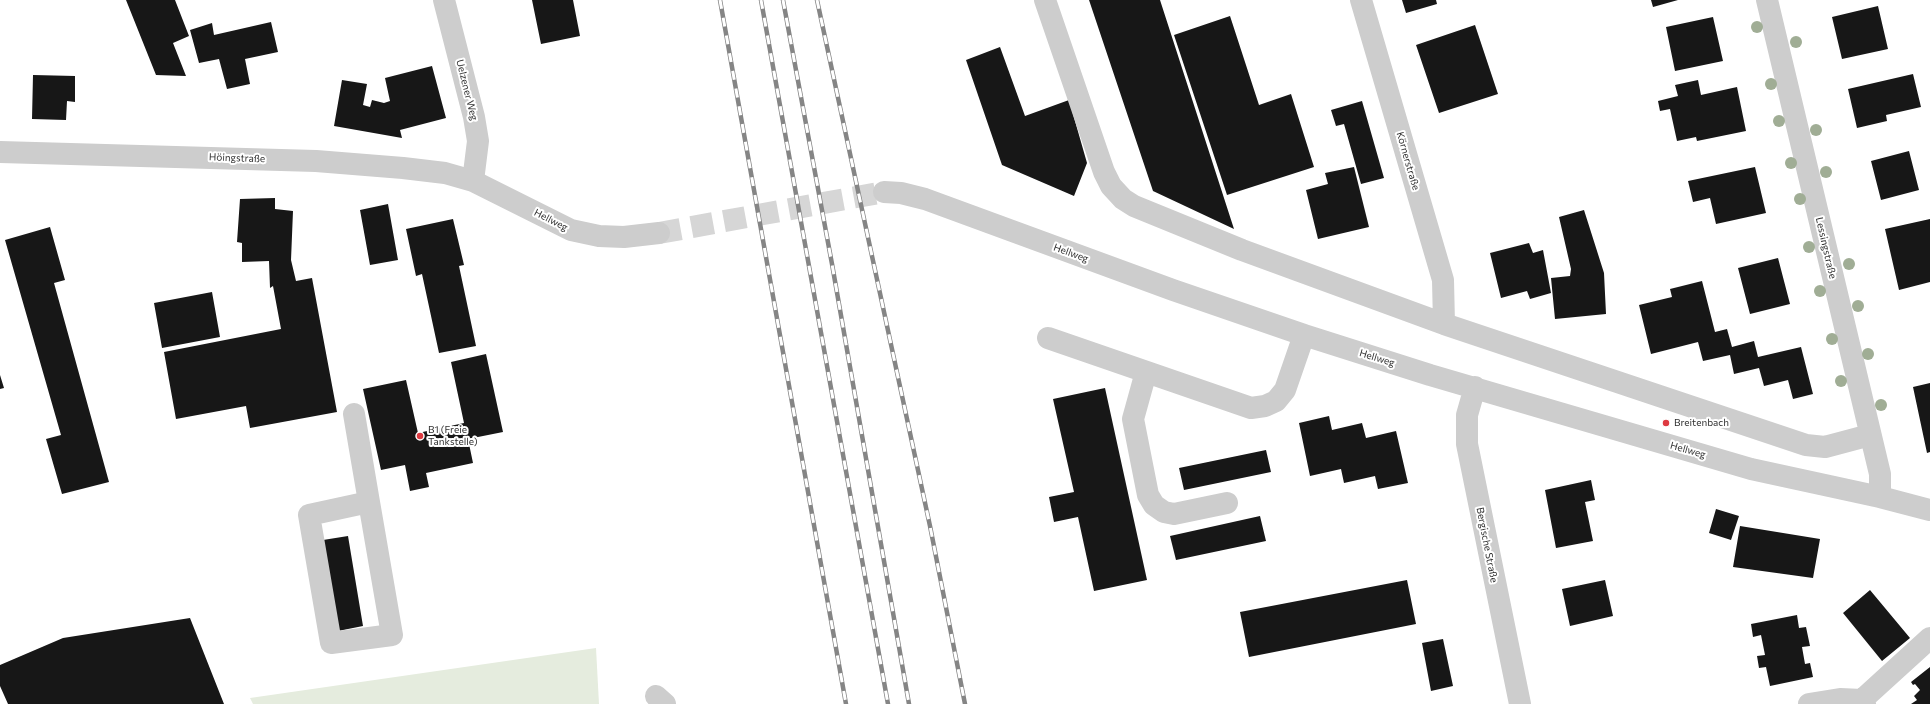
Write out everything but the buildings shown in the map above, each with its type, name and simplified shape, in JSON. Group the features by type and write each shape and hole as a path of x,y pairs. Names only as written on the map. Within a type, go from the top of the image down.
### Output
{"street":[{"name":"Uelzener Weg","path":"444,0 474,117 478,141 473,181"},
{"path":"1045,0 1104,172 1111,186 1124,199 1134,206 1242,250 1444,324 1806,445 1825,447 1870,434"},
{"name":"Körnerstraße","path":"1361,0 1443,280 1444,324"},
{"name":"Lessingstraße","path":"1767,0 1880,474 1880,497"},
{"name":"Höingstraße","path":"0,152 316,160 444,173 473,181"},
{"name":"Hellweg","path":"473,181 571,230 598,236 624,237 659,233"},
{"name":"Hellweg","path":"884,192 901,193 926,199 1173,290 1304,335 1430,375 1751,469 1880,497 1930,510"},
{"path":"1048,338 1251,408 1265,406 1276,401 1285,390 1304,335"},
{"path":"1146,372 1133,419 1148,495 1154,505 1164,512 1174,514 1227,503"},
{"name":"Bergische Straße","path":"1475,387 1467,415 1467,444 1520,704"},
{"path":"354,414 392,635 331,643 309,515 369,502"},
{"path":"1809,704 1840,699 1863,702 1930,638"}],"shaded area":[{"path":"596,648 599,704 253,704 250,698"}],"tunnel":[{"path":"659,233 884,192"}],"railway":[{"path":"720,0 846,704"},
{"path":"761,0 888,704"},
{"path":"783,0 832,264 909,704"},
{"path":"817,0 930,526 965,704"}],"place":[{"name":"Breitenbach","path":"1666,423"},
{"name":"B1 (Freie Tankstelle)","path":"420,436"}]}
